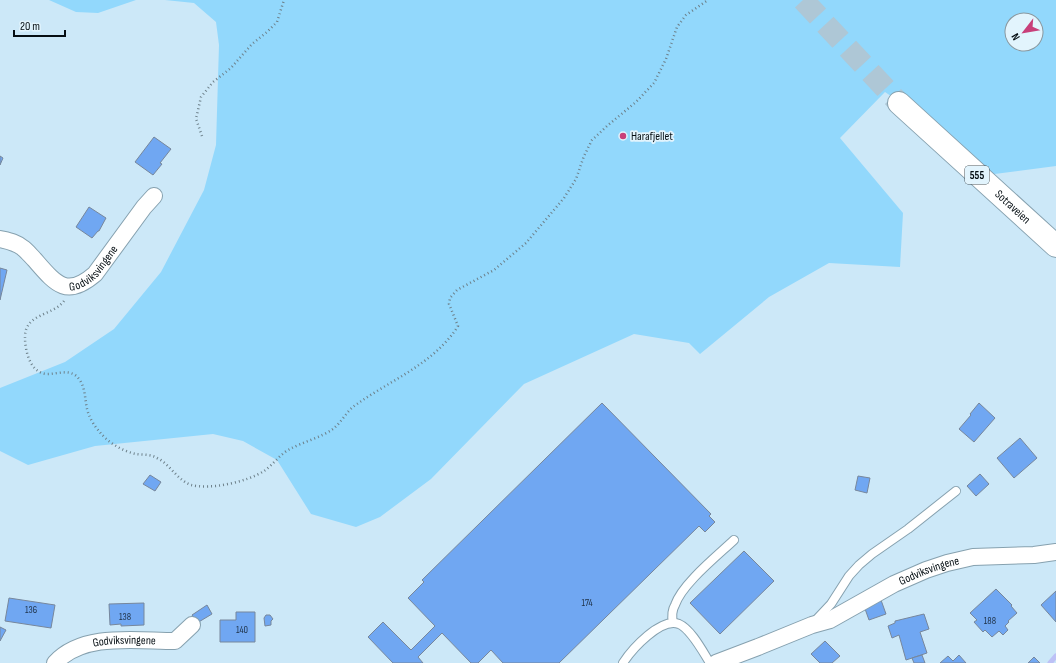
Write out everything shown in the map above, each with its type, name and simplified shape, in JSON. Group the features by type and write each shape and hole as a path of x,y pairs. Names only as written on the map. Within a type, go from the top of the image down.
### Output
{"highway":[{"name":"Sotraveien","path":"899,103 1056,246"}],"street":[{"name":"Godviksvingene","path":"0,239 13,242 24,248 52,280 59,285 68,287 85,282 95,274 144,207 154,196"},
{"name":"Godviksvingene","path":"716,663 812,625 830,620 894,584 926,570 947,563 973,557 1034,555 1056,552"},
{"name":"Godviksvingene","path":"55,663 60,658 79,647 104,640 175,641 192,625"}],"lane":[{"name":"Godviksvingene","path":"812,625 831,604 849,576 859,565 956,491"},
{"path":"673,623 672,619 674,605 686,586 734,540"},
{"path":"623,663 651,634 668,623 679,624 688,631 710,663"}],"path":[{"path":"202,136 196,119 201,97 213,82 231,68 252,44 277,22 284,0"},
{"path":"68,287 63,302 59,307 53,311 45,312 29,324 25,334 25,348 31,363 36,369 46,374 64,372 73,373 78,378 85,389 89,415 99,432 110,442 124,450 136,454 156,457 179,477 190,484 206,487 235,483 264,472 288,450 332,429 355,405 424,361 451,338 458,326 449,304 450,298 457,290 494,270 526,243 564,198 576,179 584,156 592,140 636,102 654,83 666,59 678,27 686,15 708,0"}],"shaded area":[{"path":"49,0 136,0 98,13 76,12"},
{"path":"165,0 1056,0 1056,166 979,176 960,143 885,92 840,138 903,213 900,267 829,263 769,297 700,354 689,343 634,334 524,384 431,479 380,517 356,527 311,514 277,460 243,441 213,434 95,446 28,465 0,451 0,388 65,362 114,329 161,272 204,190 216,145 219,45 216,22 194,3"}],"building":[{"path":"154,137 171,149 153,175 135,162"},
{"path":"0,156 3,158 0,165"},
{"path":"89,207 106,218 99,231 92,238 76,227"},
{"path":"0,268 7,270 0,300"},
{"path":"602,403 711,514 709,516 715,522 705,532 699,526 559,663 503,663 491,650 478,663 471,663 442,633 418,657 423,663 393,663 368,637 383,622 411,650 435,626 408,598 424,582 422,580"},
{"path":"979,403 995,418 974,442 959,429"},
{"path":"1020,438 1037,458 1014,478 997,458"},
{"path":"980,474 989,484 976,496 967,486"},
{"path":"150,475 161,482 155,491 143,484"},
{"path":"858,476 870,478 867,493 855,490"},
{"path":"744,551 774,581 720,634 690,603"},
{"path":"996,589 1012,605 1011,606 1017,613 1008,621 1009,622 1005,626 1008,630 1003,635 999,631 992,637 985,630 983,632 974,622 977,620 970,613"},
{"path":"1056,591 1056,622 1041,605"},
{"path":"9,598 55,605 51,628 5,621"},
{"path":"881,600 886,614 869,620 864,606"},
{"path":"144,603 144,625 110,625 109,604"},
{"path":"207,605 212,614 197,623 192,615"},
{"path":"236,612 255,612 255,642 220,642 220,620 236,620"},
{"path":"924,614 929,629 920,632 927,653 906,660 899,635 892,638 888,626 895,623 895,621"},
{"path":"266,615 270,615 273,619 271,621 271,625 265,626 264,618"},
{"path":"0,627 6,630 0,641"},
{"path":"825,641 840,656 832,663 820,663 811,654"},
{"path":"922,655 925,663 914,663 912,658"},
{"path":"959,655 966,663 940,663 948,656 953,661"},
{"path":"1034,657 1040,663 1028,663"}],"waterway":[{"path":"1050,663 1056,656"}],"tunnel":[{"path":"803,0 899,103"}],"place":[{"name":"Harafjellet","path":"623,136"}]}
